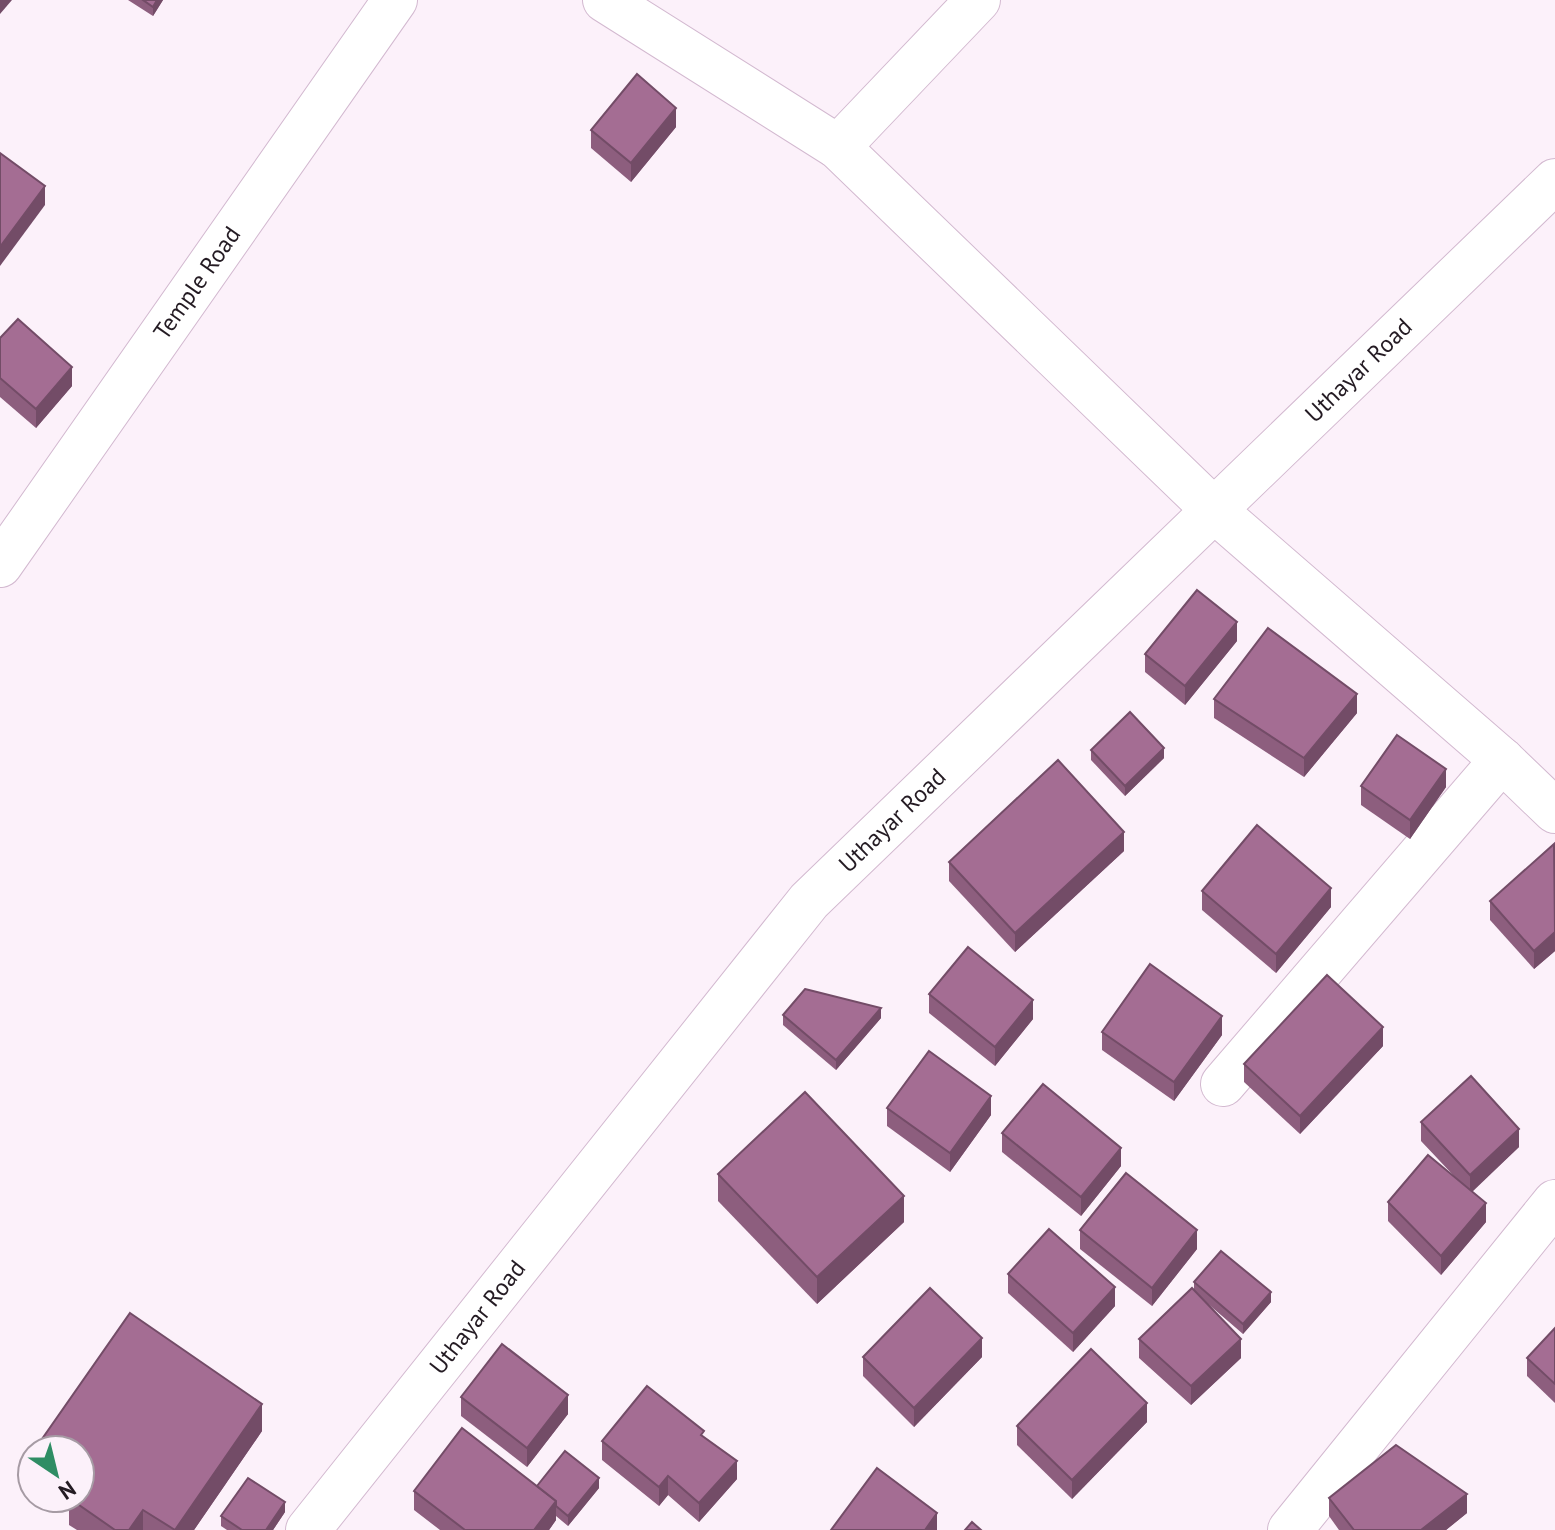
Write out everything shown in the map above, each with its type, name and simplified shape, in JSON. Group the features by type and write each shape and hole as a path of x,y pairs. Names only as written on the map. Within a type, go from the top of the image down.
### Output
{"street":[{"name":"Temple Road","path":"0,565 395,0"},
{"path":"605,0 838,147 1215,511 1502,760 1555,811"},
{"path":"838,147 978,0"},
{"name":"Uthayar Road","path":"308,1530 809,901 1555,181"},
{"path":"1223,1084 1502,760"},
{"path":"1290,1530 1555,1202"}],"building":[{"path":"143,0 157,0 153,7"},
{"path":"637,74 676,108 631,163 591,130"},
{"path":"0,153 45,186 0,247"},
{"path":"18,319 72,367 36,409 0,378 0,338"},
{"path":"1197,590 1237,622 1185,686 1145,654"},
{"path":"1268,628 1357,694 1304,758 1214,699"},
{"path":"1130,712 1164,748 1125,786 1091,750"},
{"path":"1397,735 1446,769 1410,820 1361,786"},
{"path":"1058,760 1124,832 1015,933 949,862"},
{"path":"1257,825 1331,888 1276,954 1202,891"},
{"path":"1554,844 1555,932 1534,951 1490,901"},
{"path":"968,947 1033,1000 995,1047 929,994"},
{"path":"1150,964 1222,1016 1174,1082 1102,1032"},
{"path":"1327,975 1383,1027 1300,1116 1244,1064"},
{"path":"805,989 881,1008 836,1060 783,1015"},
{"path":"929,1051 991,1096 950,1153 887,1108"},
{"path":"1471,1076 1519,1129 1470,1175 1421,1122"},
{"path":"1043,1084 1121,1148 1081,1197 1002,1133"},
{"path":"805,1092 904,1196 817,1277 718,1174"},
{"path":"1428,1155 1486,1203 1441,1256 1388,1202"},
{"path":"1126,1173 1197,1230 1152,1288 1080,1230"},
{"path":"1049,1229 1115,1287 1073,1333 1008,1274"},
{"path":"1221,1251 1271,1292 1243,1324 1194,1282"},
{"path":"930,1288 982,1338 914,1408 863,1357"},
{"path":"1192,1288 1241,1339 1191,1386 1139,1339"},
{"path":"130,1313 262,1404 175,1530 143,1510 129,1530 115,1530 92,1514 96,1514 96,1434 45,1434"},
{"path":"1555,1328 1555,1384 1527,1358"},
{"path":"502,1344 568,1395 527,1448 461,1397"},
{"path":"1091,1349 1147,1403 1072,1480 1017,1426"},
{"path":"647,1386 704,1431 701,1435 737,1461 699,1503 668,1476 659,1487 602,1441"},
{"path":"462,1428 556,1501 534,1530 465,1530 414,1491"},
{"path":"1396,1445 1467,1494 1421,1530 1354,1530 1329,1498"},
{"path":"565,1451 599,1478 568,1516 556,1506 556,1501 537,1486"},
{"path":"877,1468 937,1513 925,1530 831,1530"},
{"path":"248,1478 285,1502 266,1530 242,1530 221,1516"},
{"path":"972,1522 981,1530 965,1530"}]}
